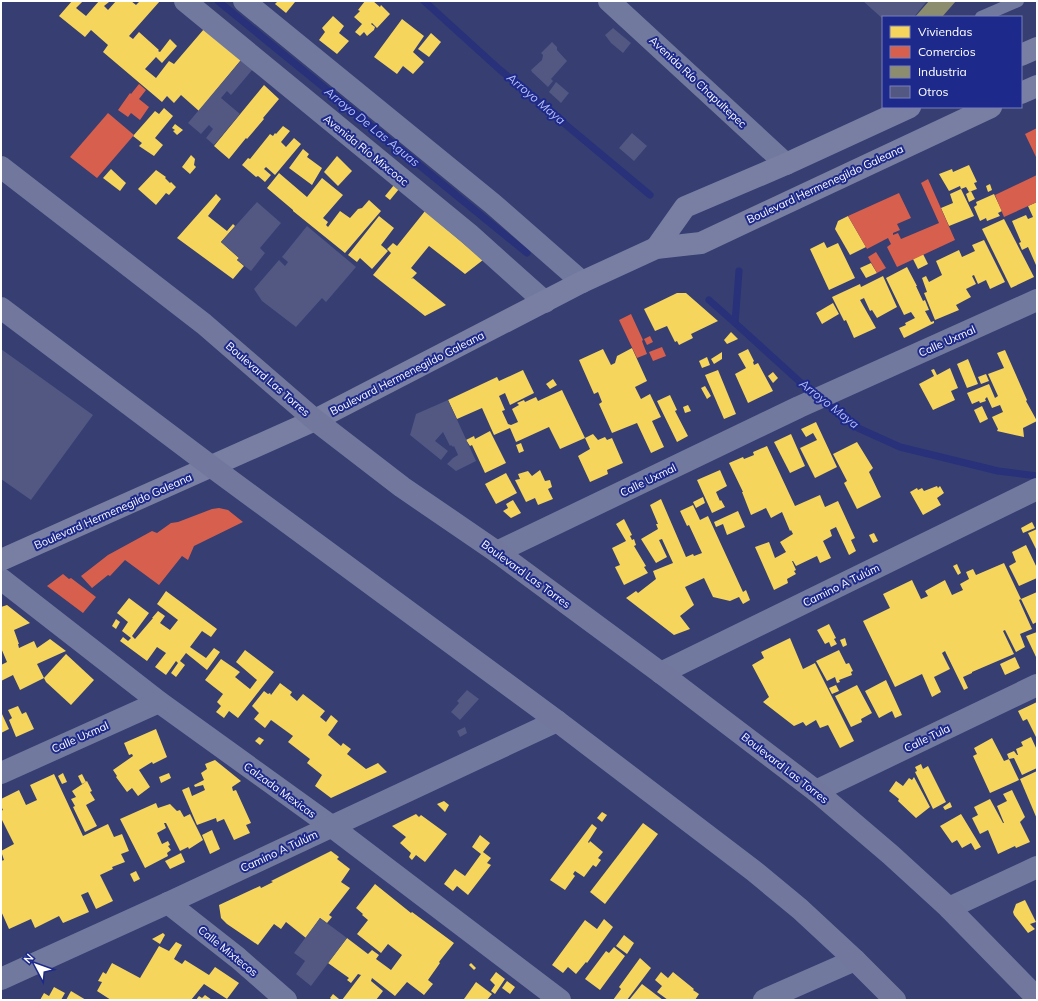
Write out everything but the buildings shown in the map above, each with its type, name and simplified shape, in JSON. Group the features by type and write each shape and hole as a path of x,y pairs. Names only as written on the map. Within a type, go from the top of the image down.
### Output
{"main road":[{"path":"1022,56 1037,48"},
{"path":"1022,93 1037,86"},
{"name":"Boulevard Hermenegildo Galeana","path":"656,248 686,208 908,108"},
{"name":"Boulevard Hermenegildo Galeana","path":"1,560 315,420 582,282 656,248 701,242 989,108"},
{"name":"Boulevard Las Torres","path":"1,167 204,324 315,420 402,487 497,552 661,673 816,791 892,855 949,908 1037,998"},
{"path":"1,308 212,467 557,721 754,871 800,909 855,960 895,1000"}],"street":[{"name":"Avenida Río Mixcoac","path":"185,1 468,234 545,302"},
{"path":"244,1 492,204 582,282"},
{"name":"Avenida Río Chapultepec","path":"623,6 786,164"},
{"name":"Calle Uxmal","path":"497,552 799,407 1037,300"},
{"name":"Camino A Tulúm","path":"661,673 1029,493"},
{"name":"Calzada Mexicas","path":"1,579 159,702 331,826 560,1000"},
{"name":"Calle Tula","path":"816,791 1037,685"},
{"name":"Calle Uxmal","path":"1,773 159,702"},
{"name":"Camino A Tulúm","path":"1,979 168,903 557,721"},
{"path":"949,908 1037,867"},
{"name":"Calle Mixtecos","path":"168,903 238,958 286,1000"},
{"path":"764,1000 855,960"}],"lane":[{"path":"983,16 1018,1"}],"waterway":[{"name":"Arroyo De Las Aguas","path":"218,1 527,253"},
{"name":"Arroyo Maya","path":"424,1 499,69 650,195"},
{"name":"Arroyo Maya","path":"739,271 735,323 800,382 858,428 900,447 998,471 1037,476"},
{"name":"Arroyo De Las Aguas","path":"709,300 735,323"}]}
